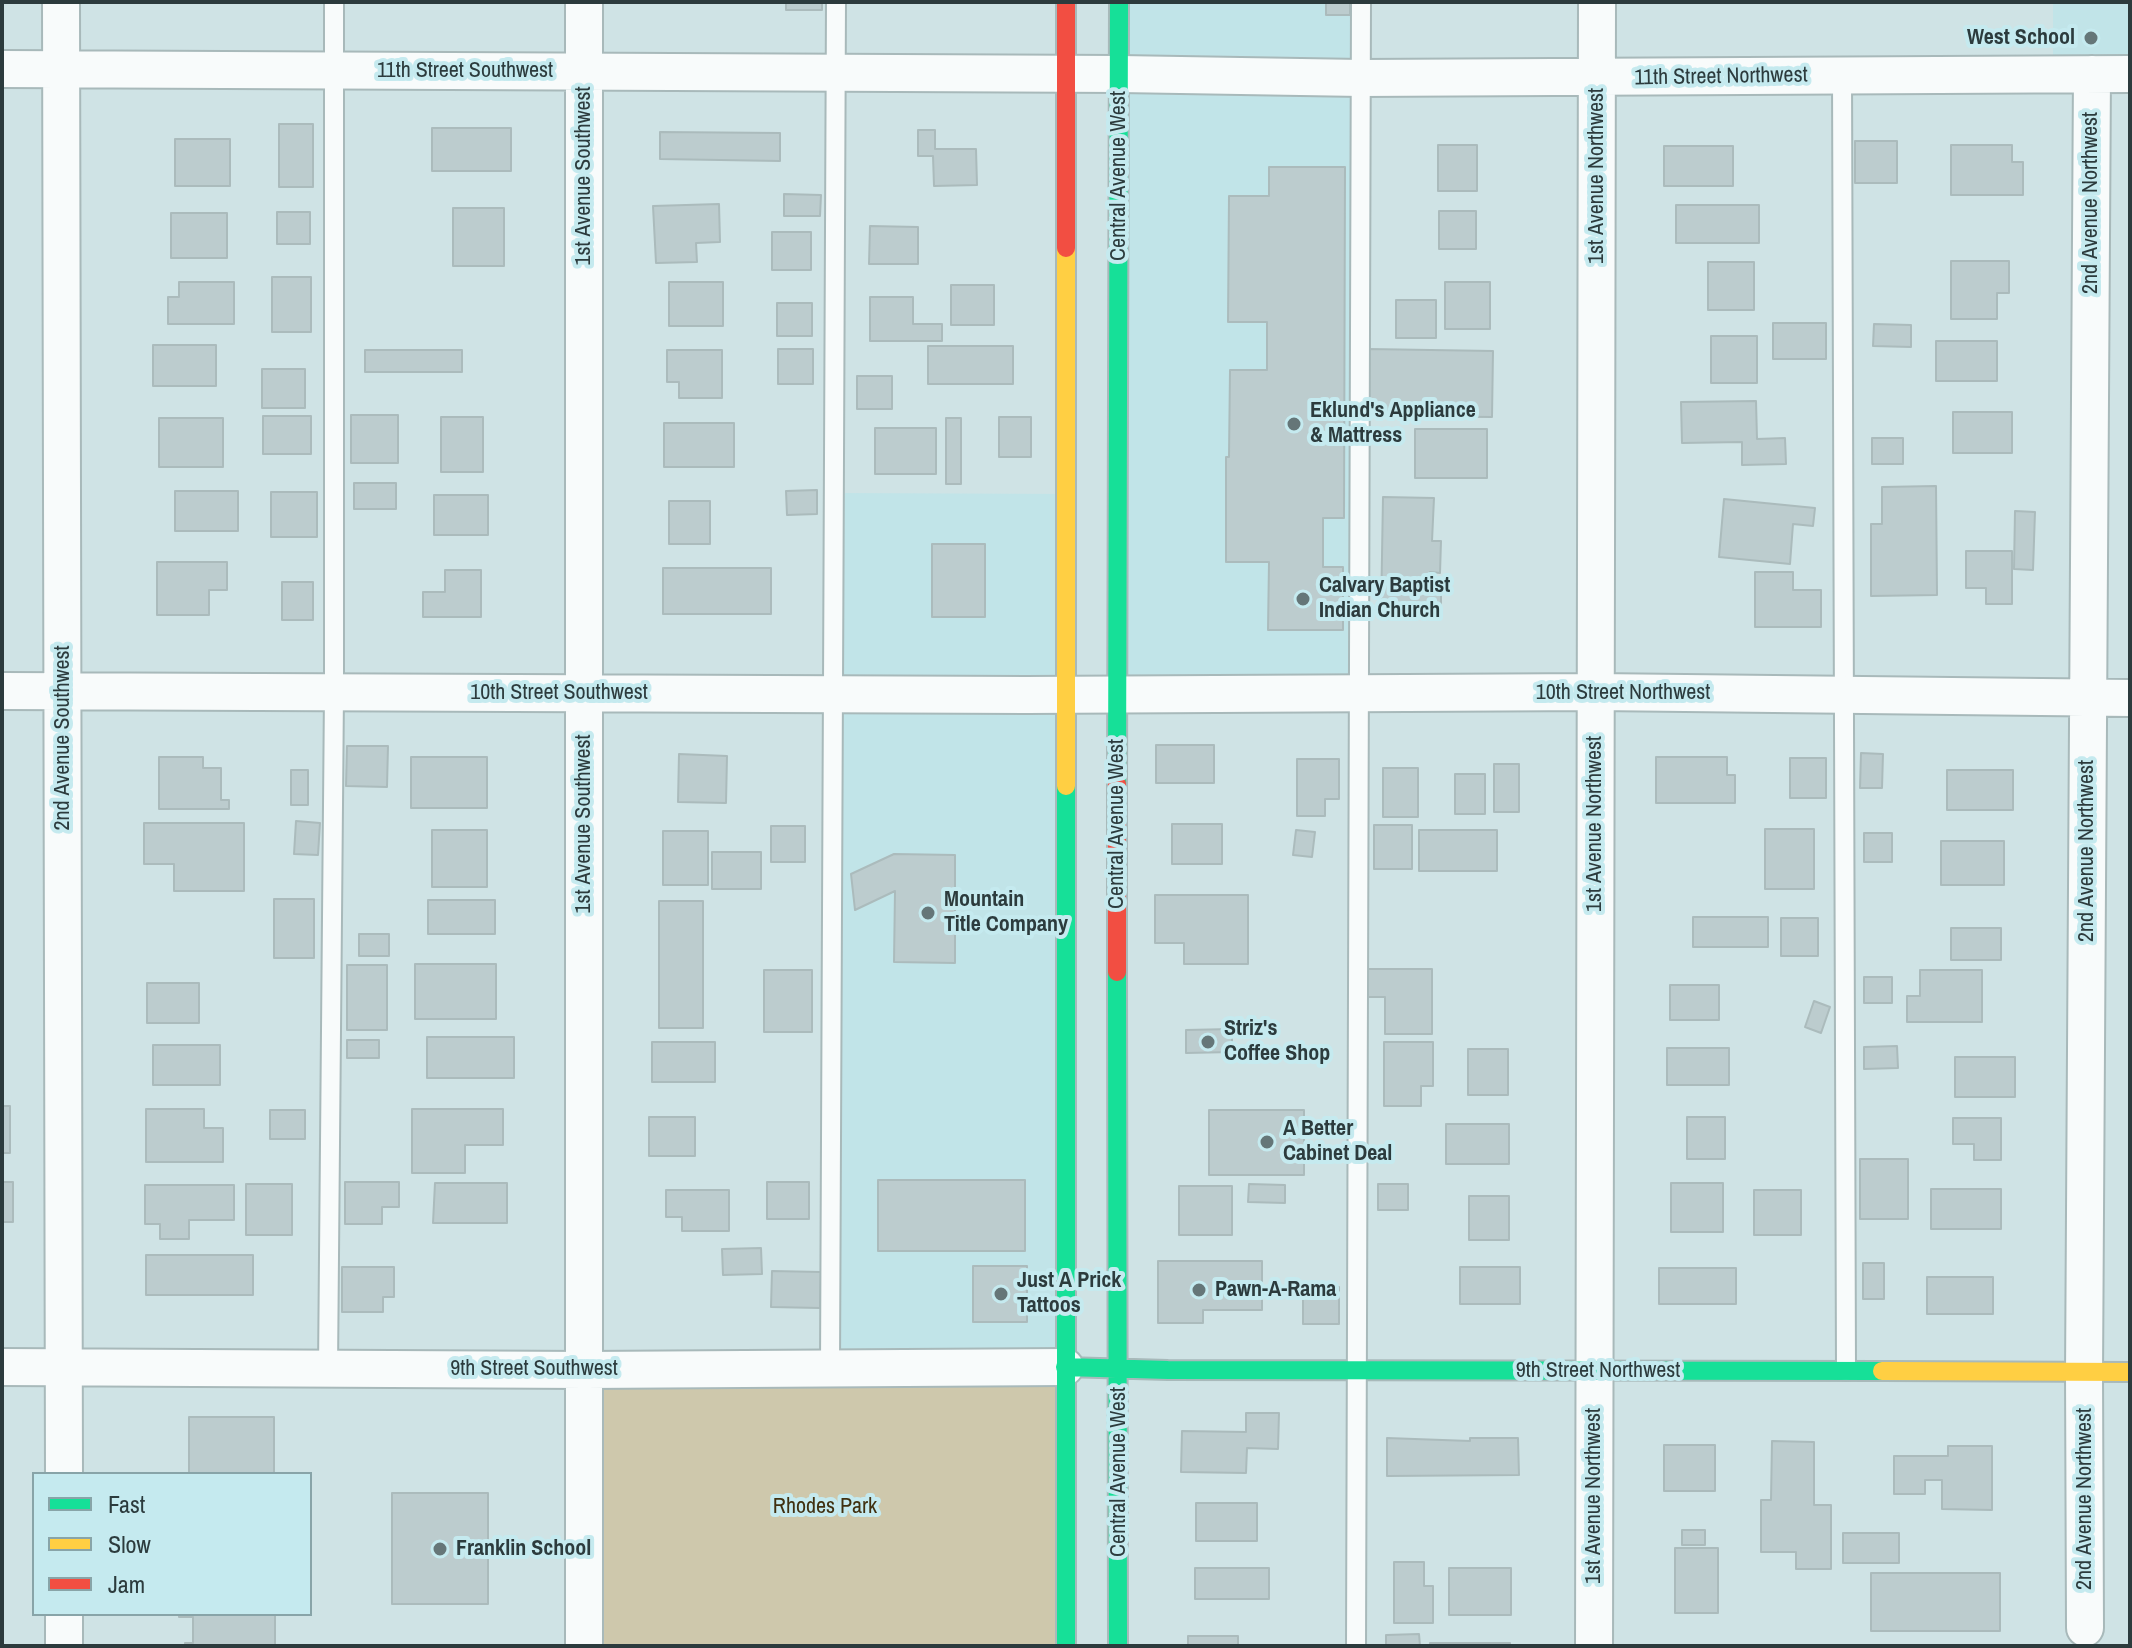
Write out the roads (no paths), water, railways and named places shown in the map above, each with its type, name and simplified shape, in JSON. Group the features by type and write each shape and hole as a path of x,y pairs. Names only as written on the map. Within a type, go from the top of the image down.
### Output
{"main road":[{"path":"1066,2 1066,1646"},
{"name":"Central Avenue West","path":"1118,1646 1119,2"},
{"name":"9th Street Northwest","path":"1065,1367 1120,1370 2130,1372"}],"street":[{"name":"2nd Avenue Southwest","path":"61,2 64,1472"},
{"name":"1st Avenue Southwest","path":"584,2 584,1646"},
{"name":"1st Avenue Northwest","path":"1594,1646 1597,2"},
{"name":"11th Street Southwest","path":"2,69 1120,74"},
{"name":"11th Street Northwest","path":"1120,74 1361,78 2130,74"},
{"name":"2nd Avenue Northwest","path":"2085,1628 2092,74"},
{"name":"10th Street Southwest","path":"2,691 1117,695"},
{"name":"10th Street Northwest","path":"1117,695 1596,692 2130,698"},
{"name":"9th Street Southwest","path":"2,1367 585,1370 1065,1367"},
{"path":"64,1616 64,1646"}],"lane":[{"path":"328,1368 334,692 334,2"},
{"path":"830,1367 836,2"},
{"path":"1356,1646 1361,2"},
{"path":"1842,75 1846,1371"}],"place":[{"name":"West School","path":"2091,38"},
{"name":"Eklund's Appliance & Mattress","path":"1294,424"},
{"name":"Calvary Baptist Indian Church","path":"1303,599"},
{"name":"Mountain Title Company","path":"928,913"},
{"name":"Striz's Coffee Shop","path":"1208,1042"},
{"name":"A Better Cabinet Deal","path":"1267,1142"},
{"name":"Pawn-A-Rama","path":"1199,1290"},
{"name":"Just A Prick Tattoos","path":"1001,1294"},
{"name":"Franklin School","path":"440,1549"}],"park label":[{"name":"Rhodes Park","path":"825,1507"}]}
